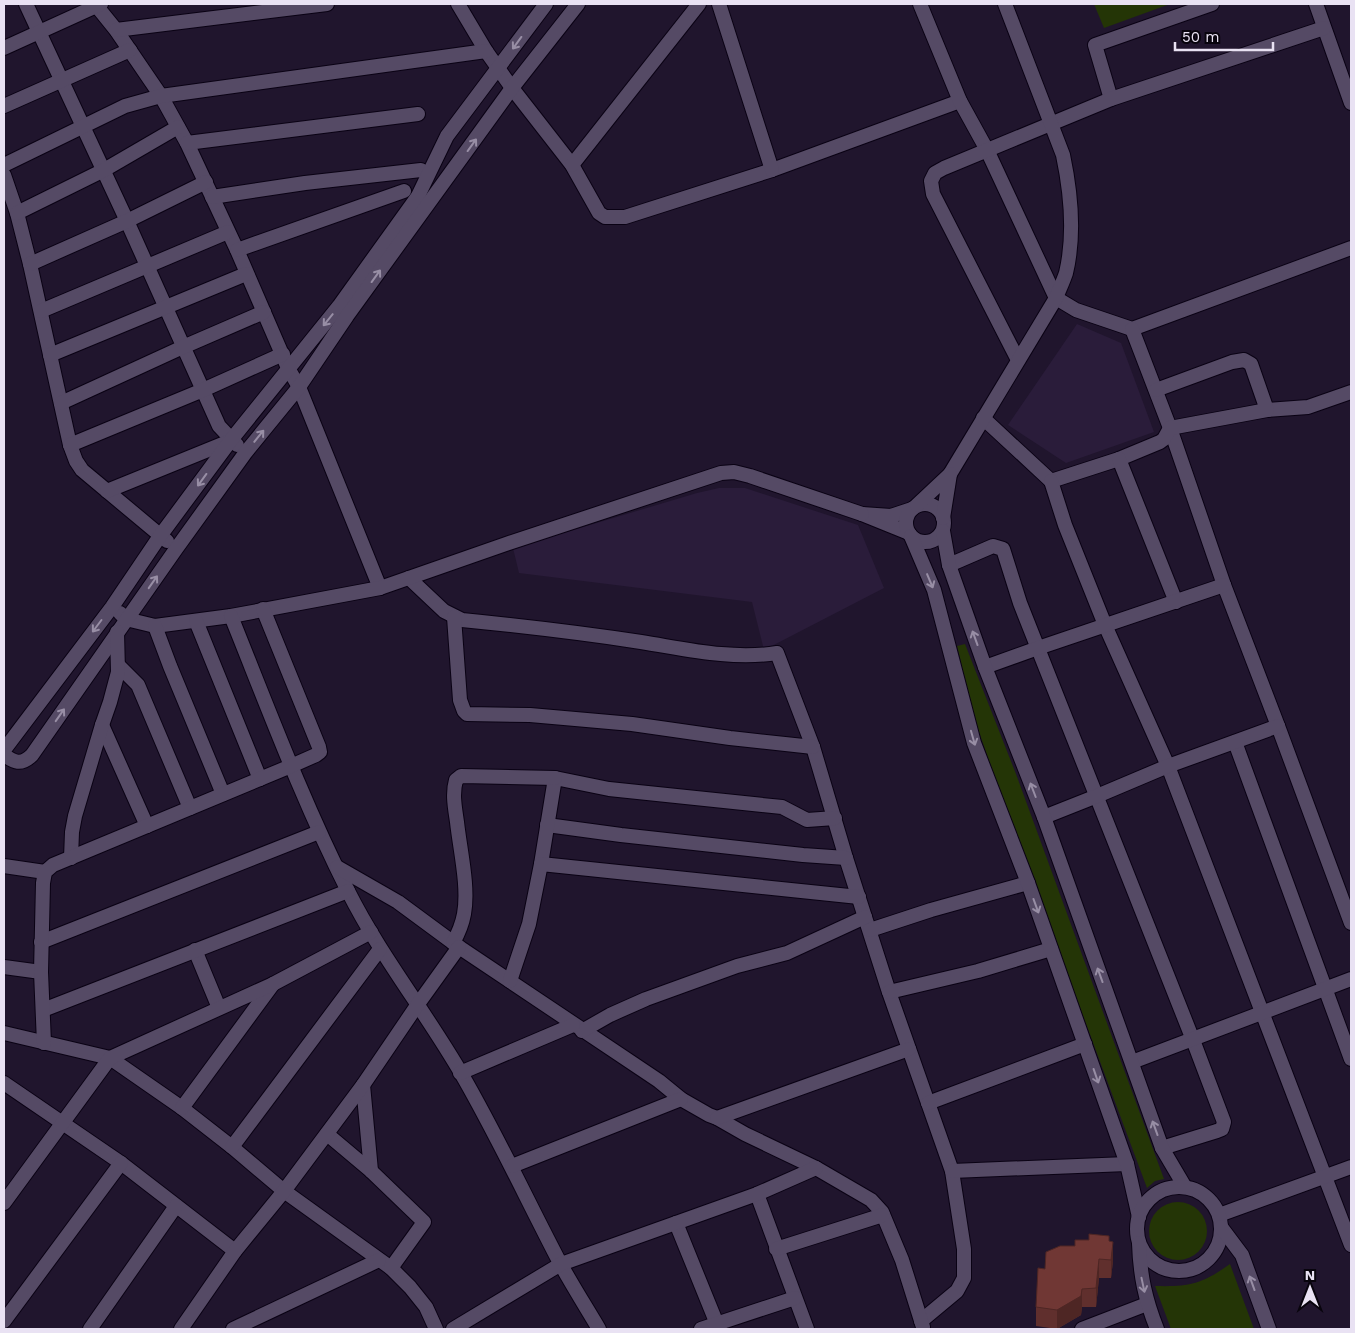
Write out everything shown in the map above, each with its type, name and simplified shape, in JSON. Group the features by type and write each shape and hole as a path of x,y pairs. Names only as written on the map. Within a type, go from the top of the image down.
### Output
{"street":[{"path":"26,4 148,266 219,426 231,440 246,452"},
{"path":"4,48 97,4 130,50 161,96 206,182 288,368 299,387 380,588"},
{"path":"116,30 327,4"},
{"path":"458,4 486,51 512,88 572,165 598,213 605,217 625,217 772,170 960,101"},
{"path":"4,750 112,607 160,536 231,440 339,306 418,196 447,136 546,4"},
{"path":"4,755 17,763 32,755 126,619 246,452 299,387 347,316 512,88 578,4"},
{"path":"572,165 699,4"},
{"path":"719,4 772,170"},
{"path":"920,4 960,101 987,150 1056,298 1076,310 1132,329 1351,248"},
{"path":"1005,4 1063,154 1070,208 1070,251 1065,274 1056,298 950,474 914,507 906,519 906,526 934,590 974,742 1028,883 1127,1164 1139,1217"},
{"path":"1111,99 1095,45 1212,4"},
{"path":"1316,4 1351,103"},
{"path":"1018,360 931,188 931,181 935,173 1111,99 1324,28"},
{"path":"4,106 130,50"},
{"path":"4,165 125,106 161,96 486,51"},
{"path":"187,143 418,114"},
{"path":"17,213 104,170 178,127"},
{"path":"212,197 421,170"},
{"path":"4,175 17,213 30,264 60,403 76,462 82,470 176,549"},
{"path":"30,264 127,222 206,182"},
{"path":"237,250 404,191"},
{"path":"40,311 228,232"},
{"path":"50,355 246,274"},
{"path":"60,403 264,312"},
{"path":"1132,329 1170,428 1224,585 1351,923"},
{"path":"70,445 203,390 283,354"},
{"path":"1156,390 1232,362 1244,360 1251,364 1267,410"},
{"path":"1170,428 1267,410 1308,407 1351,392"},
{"path":"983,418 1051,481 1065,525 1105,625 1168,766 1351,1245"},
{"path":"1051,481 1119,459 1160,442 1164,439 1170,428"},
{"path":"107,491 231,440"},
{"path":"1119,459 1176,602"},
{"path":"112,607 126,619 155,626 231,616 380,588 721,473 734,472 750,476 862,514 922,542 928,542 939,536 943,524 950,474"},
{"path":"862,514 891,516 914,507 929,504 940,512 949,565 985,667 1044,817 1162,1148 1185,1187"},
{"path":"949,565 993,546 1003,549 1020,603 1224,1122 1222,1129 1218,1131 1162,1148"},
{"path":"337,867 398,902 456,945 659,1081 681,1099 709,1116 717,1118 861,1192 871,1200 883,1215 902,1260 922,1325 957,1291 964,1278 964,1249 952,1171 889,992 813,747 777,653 745,656 687,650 640,642 462,620 444,611 409,578"},
{"path":"985,667 1224,585"},
{"path":"44,1043 41,942 45,872 53,865 291,766 320,752 320,747 263,609"},
{"path":"231,616 319,832 348,891 380,949 418,1004 460,1073 512,1166 561,1264 599,1329"},
{"path":"454,617 460,700 467,714 530,715 632,724 730,738 813,747"},
{"path":"196,621 260,779"},
{"path":"155,626 177,685 224,794"},
{"path":"72,858 72,832 75,816 110,702 118,666 118,632"},
{"path":"118,666 138,685 190,808"},
{"path":"102,725 148,826"},
{"path":"1044,817 1168,766 1278,726"},
{"path":"1235,742 1351,1059"},
{"path":"182,1329 235,1251 284,1192 363,1085 456,945 465,913 464,875 453,799 456,780 461,776 555,778 609,789 782,807 807,820 835,818"},
{"path":"510,981 529,924 555,778"},
{"path":"547,825 621,835 846,858"},
{"path":"41,942 319,832"},
{"path":"541,864 860,897"},
{"path":"4,866 45,872"},
{"path":"460,1073 578,1028 646,999 737,966 787,953 868,924 931,910 1028,883"},
{"path":"43,1010 348,891"},
{"path":"4,1203 110,1058 273,984 371,932"},
{"path":"232,1147 380,949"},
{"path":"889,992 978,971 1051,949"},
{"path":"195,950 219,1008"},
{"path":"4,967 41,972"},
{"path":"1132,1062 1351,979"},
{"path":"182,1108 273,984"},
{"path":"4,1033 110,1058 182,1108 232,1147 284,1192 385,1264 410,1287 426,1307 436,1329"},
{"path":"928,1102 1085,1044"},
{"path":"717,1118 909,1050"},
{"path":"4,1083 121,1163 235,1251"},
{"path":"363,1085 371,1171"},
{"path":"512,1166 681,1099"},
{"path":"233,1329 385,1264 424,1222 371,1171 327,1134"},
{"path":"4,1322 121,1163"},
{"path":"952,1171 1127,1164"},
{"path":"1220,1221 1351,1167"},
{"path":"453,1329 561,1264 757,1194 816,1168"},
{"path":"1157,1329 1147,1304 1140,1273 1137,1228 1139,1217 1144,1206 1152,1197 1162,1191 1185,1187 1196,1190 1206,1196 1214,1205 1220,1221 1242,1255 1269,1329"},
{"path":"757,1194 807,1329"},
{"path":"90,1329 176,1206"},
{"path":"776,1249 883,1215"},
{"path":"1139,1239 1144,1252 1153,1262 1165,1268 1179,1271 1192,1269 1204,1263 1214,1253 1220,1240 1220,1221"},
{"path":"676,1223 718,1327"},
{"path":"701,1329 718,1327 795,1298"},
{"path":"1082,1329 1147,1304"}],"shaded area":[{"path":"1077,324 1121,343 1154,432 1066,463 1008,425"},
{"path":"719,488 745,488 858,525 884,588 764,650 752,602 519,573 513,548"}],"green space":[{"path":"1094,4 1170,4 1104,28"},
{"path":"965,644 1016,774 1164,1179 1155,1181 1147,1188 995,779 974,717 957,646"},
{"path":"1178,1202 1189,1204 1202,1215 1207,1231 1205,1242 1194,1255 1178,1260 1167,1258 1154,1247 1149,1231 1151,1220 1162,1207"},
{"path":"1230,1264 1254,1329 1171,1329 1155,1286 1177,1286 1195,1283"}],"building":[{"path":"1089,1234 1109,1236 1109,1241 1113,1242 1111,1260 1099,1259 1096,1288 1082,1289 1081,1296 1057,1310 1036,1307 1038,1268 1045,1269 1046,1252 1060,1246 1075,1246 1075,1240 1089,1240"}]}
